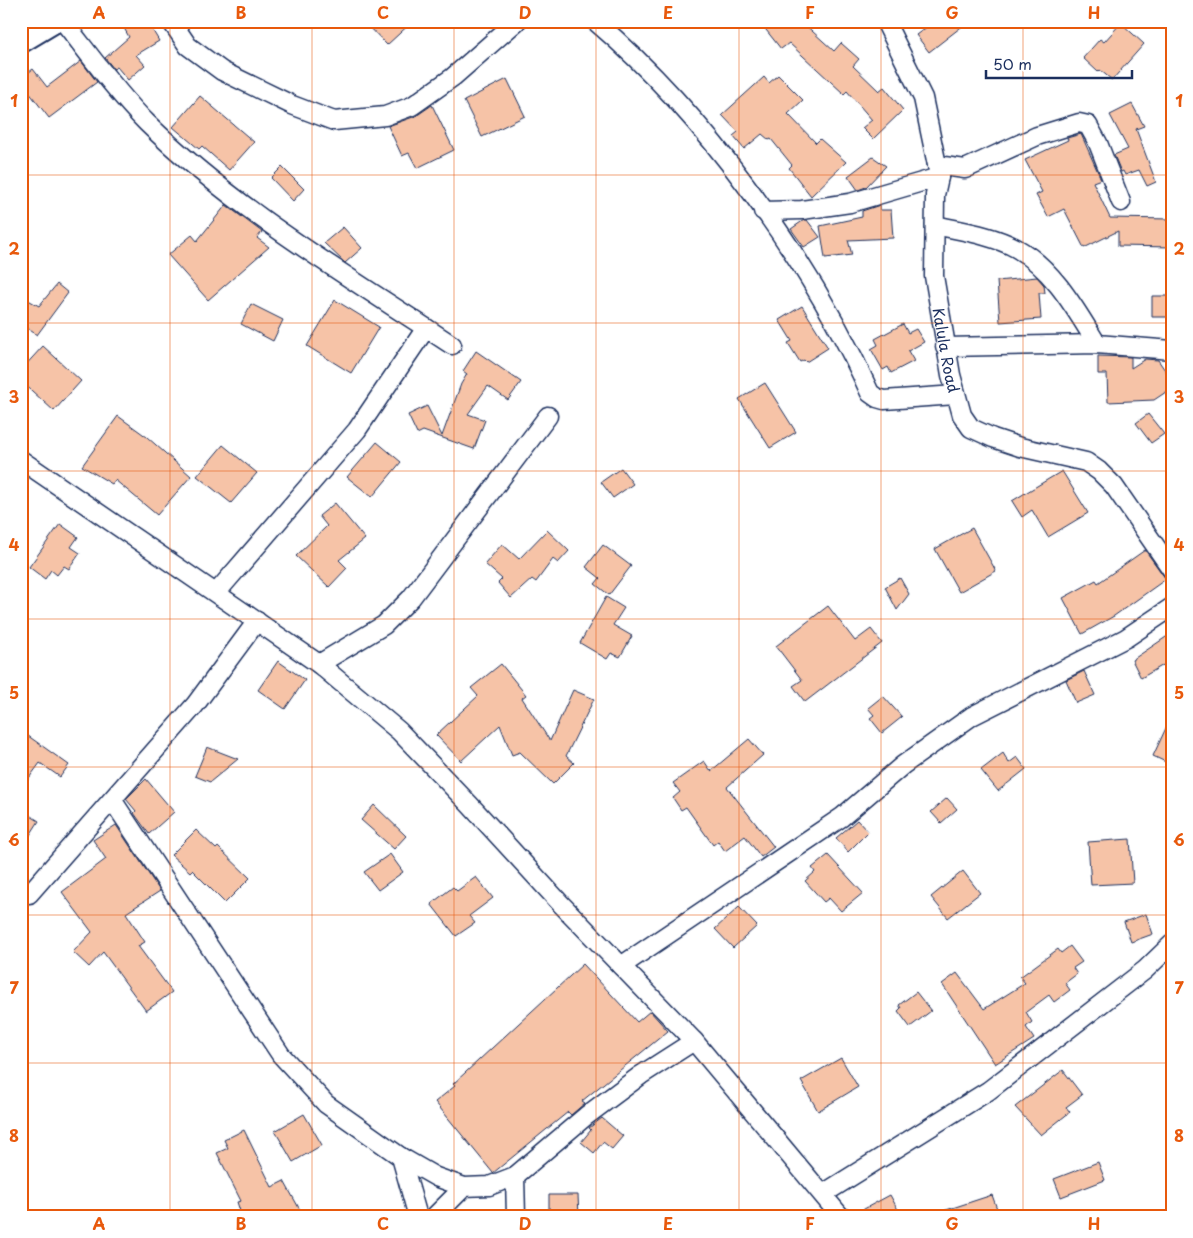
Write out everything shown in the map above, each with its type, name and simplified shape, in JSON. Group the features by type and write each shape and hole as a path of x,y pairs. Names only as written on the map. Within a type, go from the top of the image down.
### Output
{"street":[{"path":"21,42 56,21"},
{"path":"63,21 146,121 186,159 253,212 452,345"},
{"path":"171,21 188,46 222,71 292,105 334,121 385,116 412,106 453,77 517,21"},
{"path":"595,21 698,125 763,211 811,283 841,334 870,393 876,398 884,400 956,395"},
{"name":"Kalula Road","path":"885,21 923,98 938,171 935,195 934,276 945,347 962,414 971,428 1020,448 1086,462 1099,471 1114,486 1172,570"},
{"path":"763,211 802,210 850,202 938,171 965,169 1037,136 1079,123 1088,125 1098,143 1121,202"},
{"path":"935,224 989,238 1015,248 1033,258 1057,284 1097,344"},
{"path":"216,592 357,430 426,328"},
{"path":"945,347 1097,344 1172,350"},
{"path":"319,664 384,624 411,598 548,416"},
{"path":"21,460 319,664 399,732 694,1041 841,1217"},
{"path":"621,966 842,817 903,765 972,716 1126,638 1172,607"},
{"path":"29,894 195,705 257,621"},
{"path":"112,801 281,1055 326,1104 401,1157 436,1177 464,1187 489,1186 515,1176 586,1116 641,1075 694,1041"},
{"path":"823,1194 988,1091 1145,970 1172,944"},
{"path":"401,1157 418,1217"},
{"path":"515,1176 516,1217"},
{"path":"434,1217 464,1187"}],"building":[{"path":"136,21 147,21 159,41 136,55 145,65 128,80 117,67 114,69 105,58 129,37 124,28"},
{"path":"364,21 413,21 387,45"},
{"path":"759,21 801,21 834,51 841,43 859,59 853,66 879,91 884,87 903,110 873,139 862,128 872,120 847,91 844,94 789,43 781,49"},
{"path":"935,21 969,21 929,52 916,35"},
{"path":"1121,23 1144,44 1112,80 1100,70 1098,72 1083,58 1100,39 1104,42"},
{"path":"81,61 97,82 49,118 21,82 21,78 33,69 47,87"},
{"path":"778,75 803,100 788,114 816,143 820,139 846,162 811,196 789,168 792,165 771,139 769,140 762,134 744,149 733,136 738,132 722,115 764,77 769,83"},
{"path":"507,79 525,116 482,137 464,101"},
{"path":"200,96 254,142 229,170 202,146 199,149 173,127"},
{"path":"1132,104 1144,126 1136,129 1156,182 1147,186 1139,170 1125,175 1123,171 1121,172 1114,155 1128,149 1110,115"},
{"path":"432,105 454,150 417,168 409,153 402,156 388,126 416,116"},
{"path":"1081,134 1101,179 1093,182 1110,218 1172,219 1172,247 1118,246 1118,231 1084,248 1064,209 1048,217 1036,195 1042,192 1025,160 1068,140 1067,138"},
{"path":"873,157 886,166 866,187 858,190 848,176"},
{"path":"282,167 304,189 293,201 271,178"},
{"path":"226,205 262,232 257,238 269,247 208,300 168,255 192,235 197,241"},
{"path":"880,205 880,210 891,210 893,238 848,240 852,255 825,258 820,226 862,217 862,211"},
{"path":"807,220 820,237 804,247 791,229"},
{"path":"343,227 362,248 345,263 324,243"},
{"path":"1037,277 1044,285 1045,293 1039,293 1041,319 1000,322 997,281"},
{"path":"57,284 68,293 37,335 21,324 21,296 39,306"},
{"path":"1152,296 1172,296 1172,317 1152,317"},
{"path":"335,300 379,327 351,373 307,346"},
{"path":"251,304 283,320 273,341 241,324"},
{"path":"802,306 828,348 806,362 804,360 800,362 788,343 792,341 779,320"},
{"path":"903,324 908,333 916,329 924,342 908,351 914,361 891,373 888,367 883,370 871,349 878,345 875,339"},
{"path":"43,346 81,381 54,411 21,381 21,370"},
{"path":"476,351 521,382 508,400 488,386 468,414 485,420 474,449 423,431 417,434 408,415 427,406 442,436 461,384 467,374 463,371"},
{"path":"1098,356 1131,357 1131,368 1145,359 1158,360 1172,380 1172,388 1154,400 1108,402 1107,374 1098,374"},
{"path":"765,383 796,432 770,448 739,399"},
{"path":"1148,414 1164,434 1151,443 1136,423"},
{"path":"118,416 147,437 191,476 157,515 115,480 112,484 82,466"},
{"path":"377,442 401,462 372,497 347,477"},
{"path":"223,445 257,473 231,503 197,476"},
{"path":"621,468 633,484 613,498 601,482"},
{"path":"1062,471 1088,513 1048,537 1032,510 1022,517 1012,501"},
{"path":"335,503 365,539 339,560 347,568 329,587 296,556 327,526 319,516"},
{"path":"60,524 78,537 71,547 80,553 69,569 64,566 57,575 51,570 45,579 29,567"},
{"path":"972,528 996,571 959,592 935,549"},
{"path":"547,530 569,551 558,563 553,559 536,582 532,579 511,598 498,583 502,579 485,564 502,544 519,559"},
{"path":"603,545 631,566 609,595 595,584 600,578 586,567"},
{"path":"1145,550 1166,579 1114,616 1082,634 1063,598 1096,580 1098,583"},
{"path":"900,578 909,594 897,610 885,587"},
{"path":"606,597 624,608 613,625 632,636 620,657 611,653 607,659 580,643"},
{"path":"828,606 855,641 871,629 882,643 805,702 793,686 802,680 776,646"},
{"path":"1172,633 1172,660 1141,678 1132,660"},
{"path":"278,661 305,680 285,709 258,690"},
{"path":"501,664 526,695 522,698 550,741 573,690 594,699 566,756 574,763 553,784 520,752 512,755 500,725 461,761 436,735 478,696 471,688"},
{"path":"1084,671 1095,695 1076,703 1066,680"},
{"path":"883,696 902,717 882,733 870,718 874,715 868,708"},
{"path":"1172,715 1172,765 1153,756"},
{"path":"24,733 69,765 60,777 40,763 21,789 21,738"},
{"path":"749,739 763,755 727,787 774,847 761,857 745,836 725,851 718,841 713,845 686,807 681,810 673,798 680,792 673,783 704,761 711,771"},
{"path":"207,747 238,759 210,782 195,776"},
{"path":"1003,753 1009,763 1017,757 1026,769 998,791 981,770"},
{"path":"146,779 174,812 149,834 134,813 136,811 126,799"},
{"path":"947,798 957,809 941,823 931,812"},
{"path":"374,805 406,836 394,849 361,820"},
{"path":"21,810 39,821 21,849"},
{"path":"857,820 868,832 848,852 836,838"},
{"path":"116,825 160,891 126,913 145,942 138,946 172,992 146,1011 103,952 89,967 73,952 92,932 62,892 106,859 93,840"},
{"path":"196,830 216,849 218,847 250,878 225,903 192,870 190,872 171,855"},
{"path":"1130,839 1133,883 1091,885 1088,842"},
{"path":"390,854 403,872 378,890 364,872"},
{"path":"828,855 863,893 841,911 829,898 824,902 805,881 815,872 812,868"},
{"path":"963,871 980,893 948,918 931,897"},
{"path":"476,877 493,898 469,916 475,923 456,936 431,904 453,887 457,891"},
{"path":"739,907 757,926 733,948 715,929"},
{"path":"1146,914 1153,934 1131,942 1124,922"},
{"path":"1070,946 1082,962 1073,968 1077,974 1065,983 1070,990 1054,1002 1049,995 1026,1012 1032,1022 1026,1027 1034,1039 995,1064 942,984 957,973 984,1009 1025,983 1020,977 1058,949 1061,953"},
{"path":"583,964 637,1022 650,1011 668,1031 582,1101 585,1103 571,1115 568,1112 493,1173 435,1102 455,1086 453,1084"},
{"path":"916,992 931,1011 910,1027 898,1011 901,1008 899,1005"},
{"path":"841,1058 858,1087 818,1111 801,1081"},
{"path":"1063,1070 1082,1095 1066,1107 1070,1112 1041,1135 1015,1107"},
{"path":"304,1114 322,1145 293,1162 275,1131"},
{"path":"602,1118 623,1136 612,1149 603,1142 594,1153 581,1142 591,1130 589,1128"},
{"path":"244,1130 272,1187 284,1181 304,1217 242,1217 237,1202 241,1201 217,1153 228,1148 224,1140"},
{"path":"1098,1162 1105,1180 1061,1197 1054,1179"},
{"path":"549,1195 578,1195 579,1217 549,1217"},
{"path":"890,1195 902,1217 851,1217 851,1216"},
{"path":"992,1195 1000,1217 935,1217 934,1214"}]}
